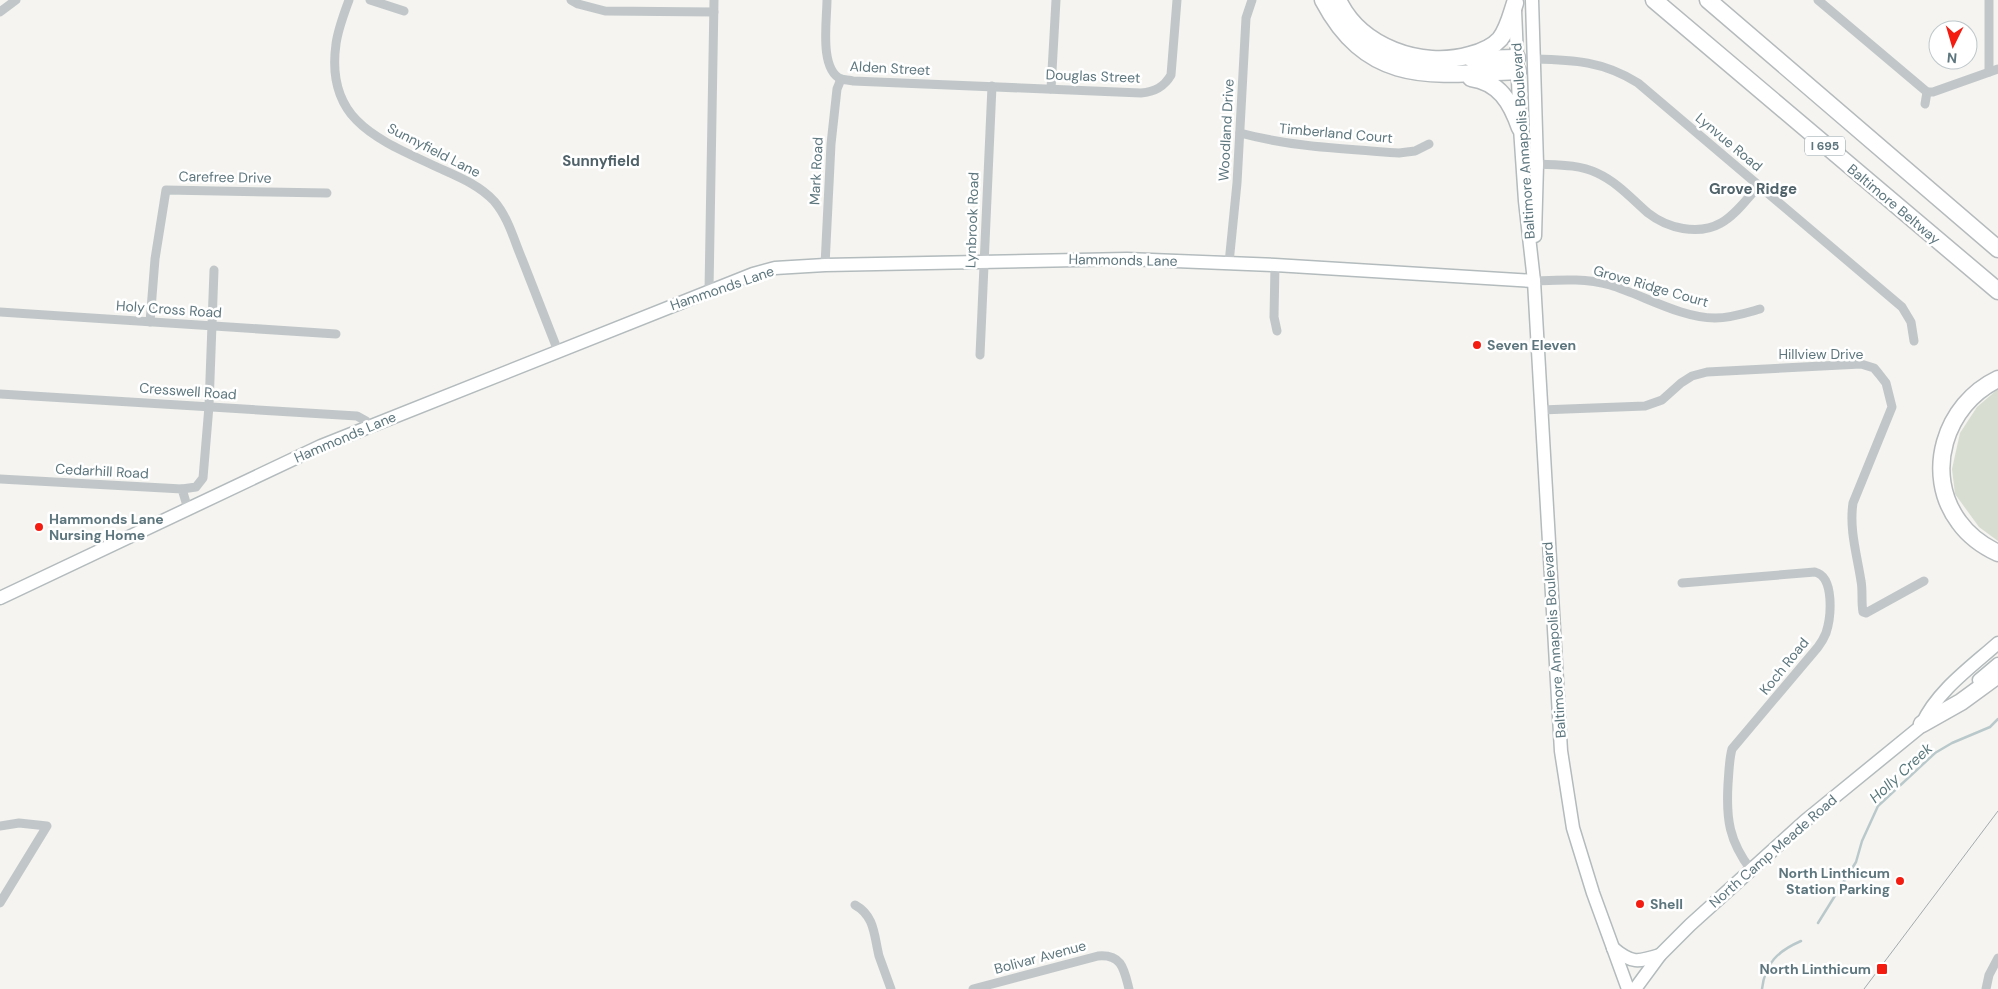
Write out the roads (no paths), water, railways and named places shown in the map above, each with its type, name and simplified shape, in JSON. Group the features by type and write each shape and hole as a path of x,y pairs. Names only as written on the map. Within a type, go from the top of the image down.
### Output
{"highway":[{"path":"1323,0 1340,28 1366,53 1381,61 1410,72 1478,79 1490,83 1500,90 1513,108 1520,128"},
{"path":"1338,0 1350,18 1363,32 1392,50 1421,58 1518,64"},
{"name":"Baltimore Beltway","path":"1654,0 1998,291"},
{"name":"I 695","path":"1708,0 1998,248"},
{"path":"1719,0 1765,48"},
{"path":"1456,59 1480,52 1490,47 1500,38 1507,28 1515,2"},
{"path":"1446,75 1518,64"},
{"path":"1998,379 1978,391 1956,415 1948,429 1941,463 1945,494 1959,522 1983,545 1998,553"},
{"path":"1922,724 1961,702 1998,674"}],"main road":[{"name":"Baltimore Annapolis Boulevard","path":"1532,0 1537,164 1534,281"},
{"name":"Baltimore Annapolis Boulevard","path":"1515,2 1520,128 1525,201 1534,281 1558,704 1566,789 1573,828 1612,948 1628,989"},
{"path":"1518,64 1534,59"},
{"name":"Hammonds Lane","path":"0,598 285,462 369,426 709,290 775,268 825,265 1127,259 1275,265 1534,281"},
{"name":"North Camp Meade Road","path":"1922,724 1926,715 1942,695 1998,643"},
{"name":"North Camp Meade Road","path":"1636,989 1660,955 1751,870 1922,724 1955,701 1998,664"},
{"path":"1612,948 1631,960 1639,961 1660,955"}],"street":[{"path":"0,12 16,0"},
{"name":"Sunnyfield Lane","path":"349,0 336,42 335,60 339,94 348,111 364,128 380,140 469,182 495,202 511,231 558,351"},
{"path":"370,0 404,11"},
{"path":"571,0 578,4 605,10 714,12"},
{"path":"709,290 714,0"},
{"name":"Alden Street","path":"827,0 826,54 828,63 841,79 992,86"},
{"path":"1051,88 1056,0"},
{"name":"Douglas Street","path":"992,86 1141,93 1158,89 1166,83 1171,75 1177,0"},
{"name":"Woodland Drive","path":"1229,263 1237,183 1246,18 1252,0"},
{"path":"1822,0 1927,92 1933,92 1998,69"},
{"path":"1988,72 1989,0"},
{"name":"Lynvue Road","path":"1534,59 1589,62 1622,73 1638,83 1902,307 1911,322 1914,341"},
{"name":"Mark Road","path":"825,265 831,144 837,89 841,79"},
{"name":"Lynbrook Road","path":"980,355 992,86"},
{"path":"1925,104 1927,92"},
{"name":"Timberland Court","path":"1240,133 1294,145 1399,153 1415,151 1428,144"},
{"path":"1537,164 1569,166 1598,173 1613,182 1650,215 1666,224 1681,228 1709,228 1720,224 1759,186"},
{"name":"Carefree Drive","path":"150,322 156,259 166,190 327,193"},
{"path":"1275,265 1274,317 1276,331"},
{"path":"188,509 182,489 196,487 203,478 214,270"},
{"name":"Grove Ridge Court","path":"1534,281 1572,280 1609,285 1698,316 1724,317 1760,309"},
{"name":"Holy Cross Road","path":"0,312 336,334"},
{"name":"Hillview Drive","path":"1541,410 1655,404 1681,382 1692,376 1707,372 1861,364 1874,368 1886,382 1892,407 1853,503 1852,523 1862,584 1863,612 1866,613 1924,581"},
{"name":"Cresswell Road","path":"0,394 357,416 366,421 369,426"},
{"name":"Cedarhill Road","path":"0,480 182,489"},
{"name":"Koch Road","path":"1682,582 1815,572 1821,574 1826,580 1829,590 1828,625 1818,647 1732,749 1727,808 1728,823 1739,853 1751,870"},
{"path":"0,826 32,823 47,826 2,895 0,902"},
{"path":"855,905 863,910 872,924 879,955 891,989"},
{"name":"Bolivar Avenue","path":"973,989 1098,956 1114,956 1124,971 1129,989"},
{"path":"1986,989 1989,975 1998,958"}],"waterway":[{"name":"Holly Creek","path":"1818,923 1856,862 1862,841 1878,806 1935,753 1952,743 1990,727 1998,719"},
{"name":"Holly Creek","path":"1762,989 1766,972 1774,959 1786,949 1801,941"}],"tram line":[{"path":"1864,989 1998,811"}],"place":[{"name":"Seven Eleven","path":"1477,345"},
{"name":"Hammonds Lane Nursing Home","path":"39,527"},
{"name":"North Linthicum Station Parking","path":"1900,881"},
{"name":"Shell","path":"1640,904"},
{"name":"North Linthicum","path":"1882,969"}],"district":[{"name":"Sunnyfield","path":"601,161"},
{"name":"Grove Ridge","path":"1753,189"}]}
